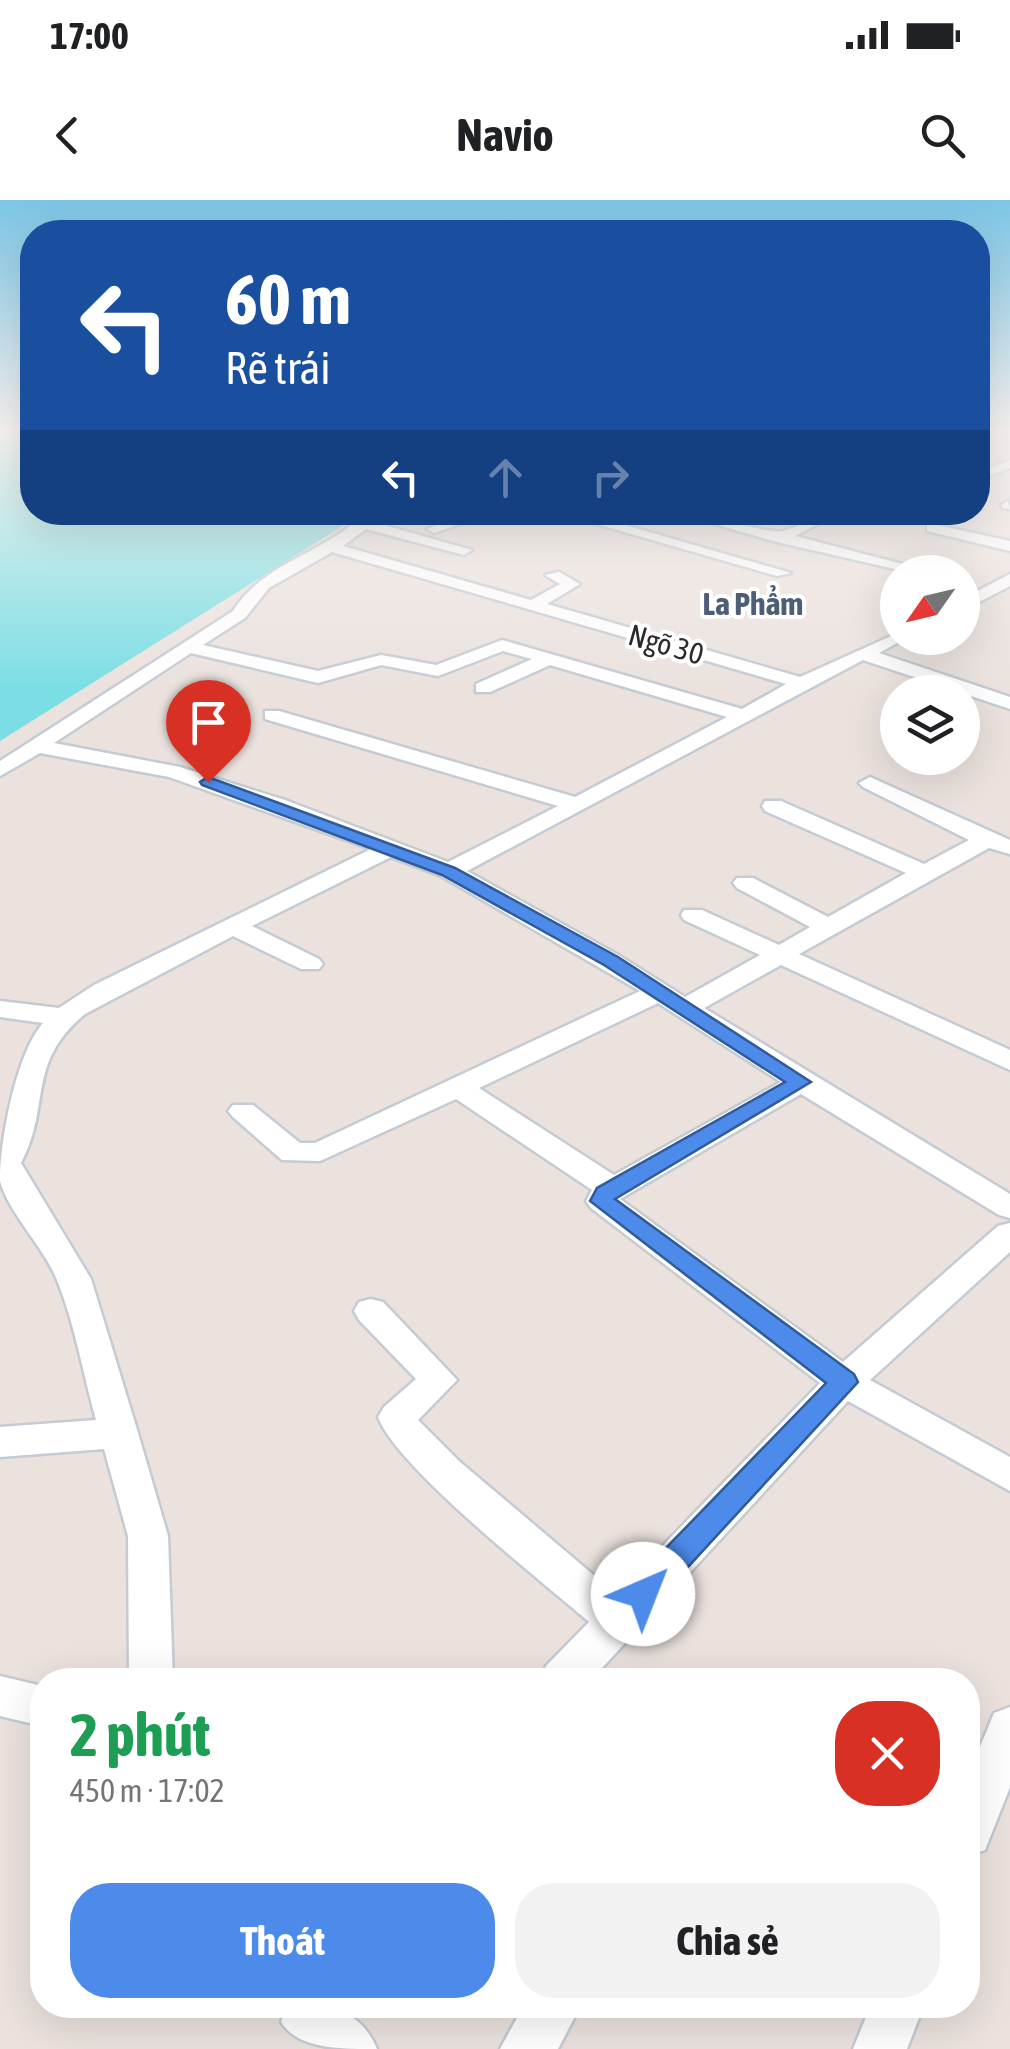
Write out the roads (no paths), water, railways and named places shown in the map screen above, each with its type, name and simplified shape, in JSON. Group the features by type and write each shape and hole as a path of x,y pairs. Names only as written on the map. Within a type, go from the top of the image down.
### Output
{"street":[{"path":"0,770 239,614 244,601 279,576 334,548 362,525"},
{"path":"385,525 414,538 464,550"},
{"path":"434,530 450,525"},
{"path":"609,525 783,572"},
{"path":"736,525 880,561"},
{"path":"730,557 806,525"},
{"path":"932,528 1010,546"},
{"path":"360,555 414,538"},
{"path":"645,552 674,543"},
{"name":"Ngõ 30","path":"334,548 802,683"},
{"path":"531,606 572,584 553,575"},
{"path":"980,598 1010,579"},
{"path":"980,588 1010,596"},
{"path":"188,646 318,676 380,660 438,671 501,645 745,716"},
{"path":"449,872 880,645"},
{"path":"861,653 1010,703"},
{"path":"483,688 550,658"},
{"path":"272,715 576,804"},
{"path":"40,746 174,770 277,805 449,872 671,1000 1010,1208"},
{"path":"870,783 999,844"},
{"path":"772,806 921,871"},
{"path":"244,1110 293,1153 304,1155 780,956 921,871 999,844"},
{"path":"150,1668 148,1536 119,1433 74,1279 2,1162 13,1147 29,1062 62,1017 103,991 387,850"},
{"path":"744,884 826,926"},
{"path":"693,915 1010,1061"},
{"path":"234,927 310,964"},
{"path":"0,1009 62,1017"},
{"path":"800,1082 613,1189 602,1201 844,1382 1010,1476"},
{"path":"459,1088 613,1189"},
{"path":"573,1668 844,1382 1010,1234"},
{"path":"371,1311 439,1380 397,1417 400,1425 446,1473 618,1620"},
{"path":"0,1442 119,1433"},
{"path":"0,1696 30,1703"},
{"path":"980,1803 1010,1728"},
{"path":"527,2049 547,2018"},
{"path":"880,2049 893,2018"}],"water":[{"path":"0,517 20,517 20,525 344,525 0,741"}],"district":[{"name":"La Phẩm","path":"753,604"}]}
